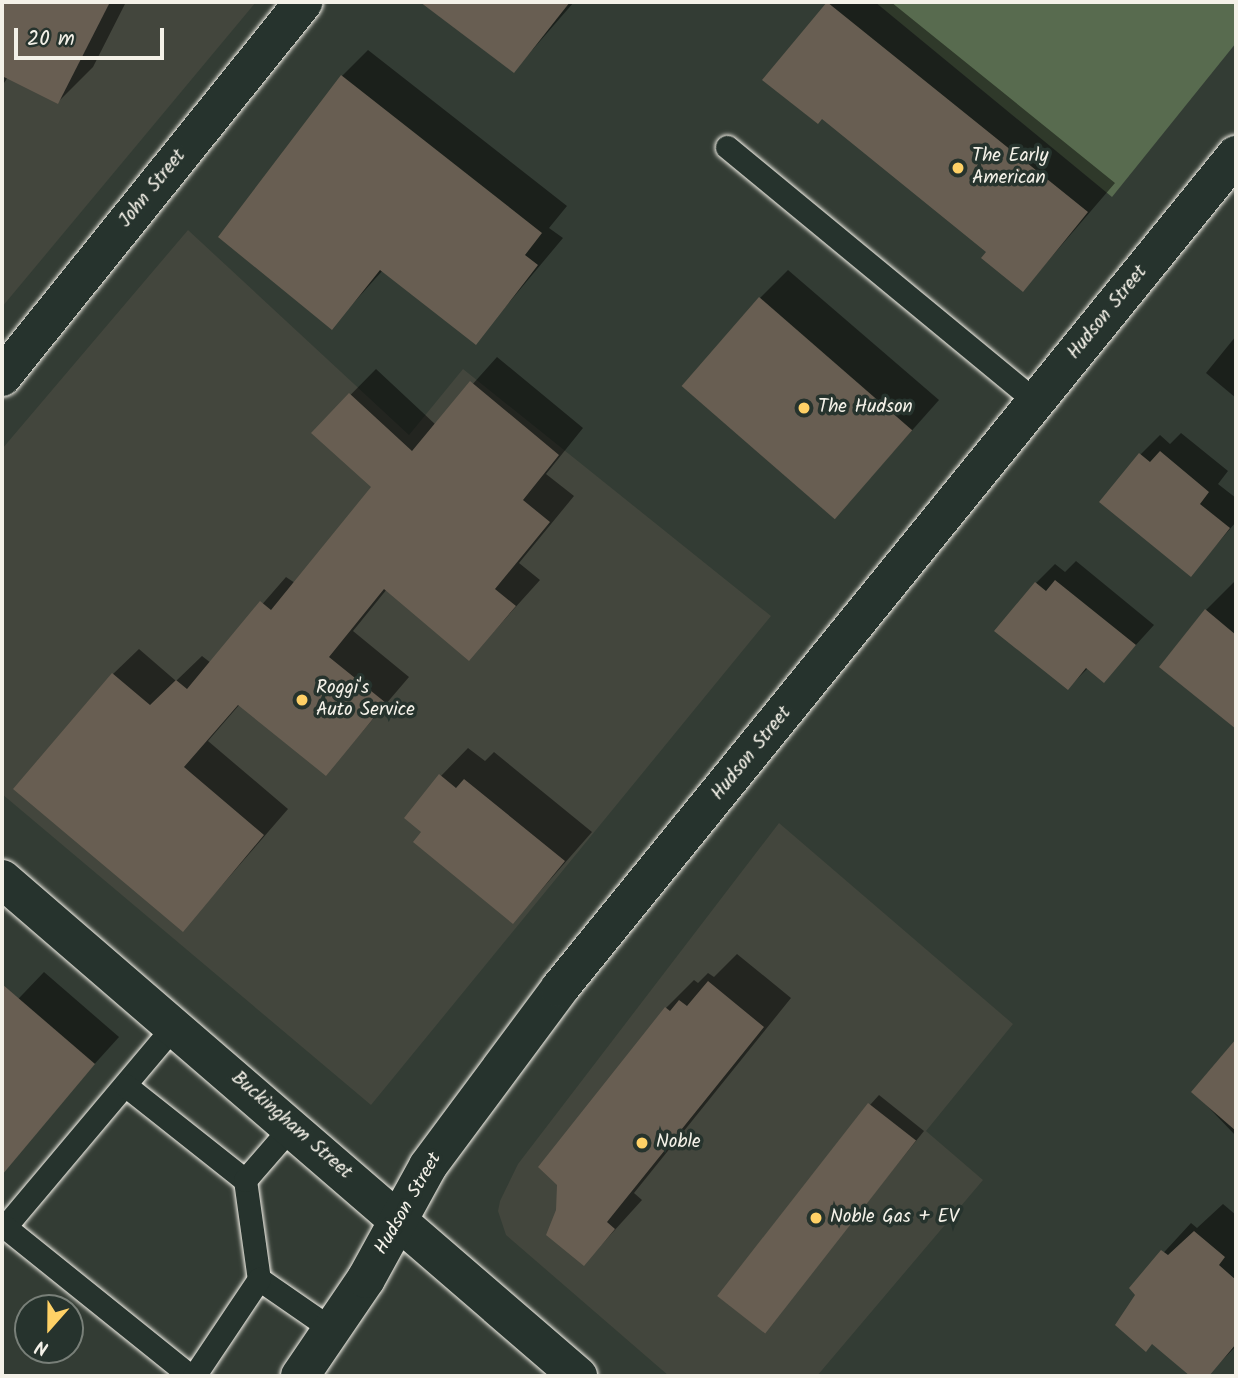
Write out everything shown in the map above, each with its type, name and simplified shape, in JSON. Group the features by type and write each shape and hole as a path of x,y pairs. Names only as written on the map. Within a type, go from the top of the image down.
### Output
{"street":[{"name":"John Street","path":"2,377 304,2"},
{"name":"Hudson Street","path":"300,1376 334,1331 428,1166 560,988 1236,155"},
{"name":"Buckingham Street","path":"2,879 292,1126 398,1222 578,1376"}],"lane":[{"path":"727,147 1036,402"},
{"path":"125,1085 245,1180 259,1279 192,1376 5,1227 174,1026"},
{"path":"245,1180 292,1126"},
{"path":"259,1279 334,1331"}],"shaded area":[{"path":"2,2 256,2 2,307"},
{"path":"188,230 409,435 463,369 771,616 371,1105 2,794 2,449"},
{"path":"779,823 1013,1024 926,1131 983,1180 817,1376 669,1376 506,1235 498,1211 518,1164"}],"green space":[{"path":"875,2 1236,2 1236,43 1112,197"}],"building":[{"path":"2,2 110,2 58,104 2,76"},
{"path":"420,2 570,2 514,73"},
{"name":"The Early American","path":"827,2 1088,212 1023,292 981,258 986,252 822,119 818,124 762,80"},
{"path":"341,75 542,233 525,255 538,265 476,345 380,270 332,330 218,237"},
{"name":"The Hudson","path":"759,297 912,430 835,519 682,386"},
{"path":"470,381 559,455 523,500 550,522 495,589 516,606 469,661 384,589 329,657 386,703 326,776 238,705 184,767 264,835 183,932 13,789 112,673 150,705 176,680 187,689 260,601 271,610 371,487 311,433 349,393 412,451"},
{"path":"1160,451 1209,492 1200,504 1230,528 1191,577 1099,502 1139,453 1150,462"},
{"path":"1055,580 1136,645 1104,683 1086,668 1068,690 994,631 1035,582 1046,591"},
{"path":"1205,609 1236,635 1236,729 1159,667"},
{"path":"439,774 456,788 464,779 565,861 513,924 413,842 421,832 404,818"},
{"path":"708,981 764,1027 607,1222 615,1229 584,1266 546,1235 556,1210 557,1185 538,1167 665,1007 670,1011 679,1000 687,1006"},
{"path":"2,984 95,1064 2,1175"},
{"path":"1236,1039 1236,1131 1191,1092"},
{"name":"Noble Gas + EV","path":"868,1103 916,1141 765,1334 717,1296"},
{"path":"1194,1231 1225,1257 1219,1265 1236,1280 1236,1344 1209,1376 1190,1376 1152,1344 1146,1352 1115,1325 1135,1295 1129,1288 1161,1250 1168,1255"}],"place":[{"name":"The Early American","path":"958,168"},
{"name":"The Hudson","path":"804,408"},
{"name":"Roggi's Auto Service","path":"302,700"},
{"name":"Noble","path":"642,1143"},
{"name":"Noble Gas + EV","path":"816,1218"}]}
